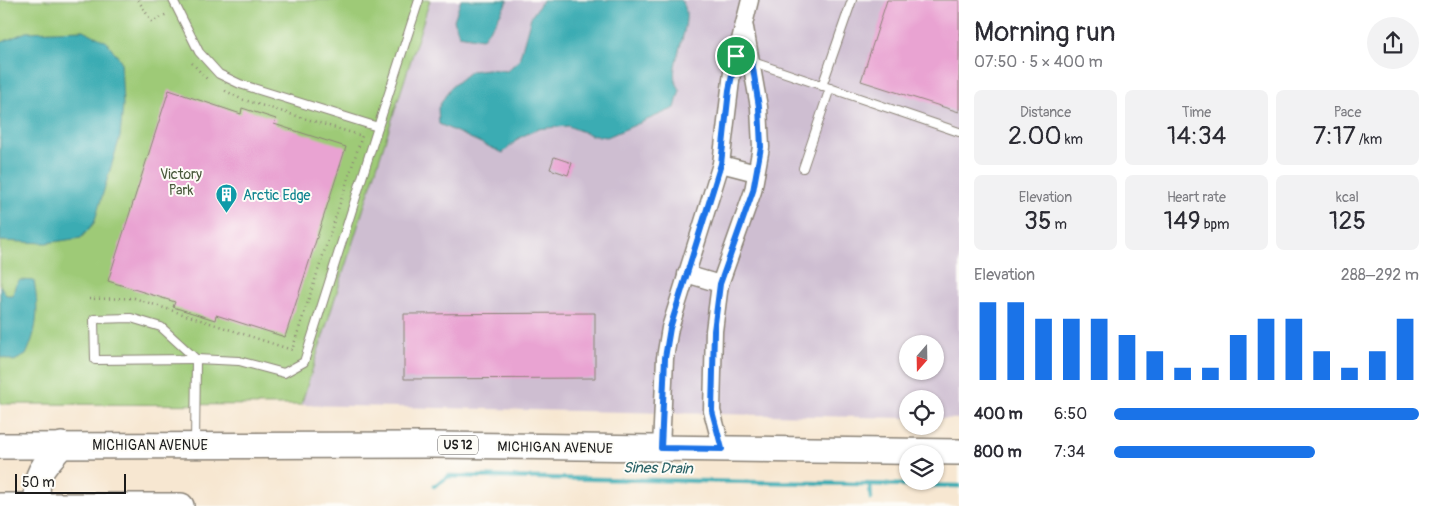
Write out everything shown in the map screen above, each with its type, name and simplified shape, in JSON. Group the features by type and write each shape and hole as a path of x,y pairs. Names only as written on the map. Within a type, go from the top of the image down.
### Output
{"main road":[{"path":"38,505 36,482 40,471 62,445"},
{"name":"MICHIGAN AVENUE","path":"0,446 195,445 959,452"},
{"path":"0,506 181,506"}],"street":[{"path":"661,448 665,358 670,328 721,164 729,90 750,0"},
{"path":"722,449 712,411 711,366 720,284 753,191 761,147 761,128 745,26"},
{"path":"721,164 756,172"},
{"path":"686,274 720,284"}],"lane":[{"path":"173,0 199,52 219,74 240,84 378,127"},
{"path":"195,445 196,359 161,327 131,318 94,319 95,360 196,359 239,361 284,373 304,362 419,0"},
{"path":"802,168 852,0"},
{"path":"736,56 959,132"}],"path":[{"path":"138,0 152,22 168,14"},
{"path":"165,7 172,22"},
{"path":"190,58 205,78 213,83"},
{"path":"89,299 134,298 292,350 362,136 241,99 220,88"}],"shaded area":[{"path":"430,0 959,0 959,419 944,418 944,390 899,390 899,418 301,405"}],"green space":[{"name":"Victory Park","path":"0,0 430,0 301,405 0,404"}],"water":[{"path":"461,0 508,0 497,20 482,39 459,35 454,20"},
{"path":"543,0 681,0 685,8 686,17 674,72 675,80 680,90 675,108 607,137 591,135 568,126 537,129 519,138 503,153 439,124 438,108 450,88 471,71 488,69 507,71 519,60 531,17"},
{"path":"83,30 107,42 121,61 123,105 120,137 94,223 81,238 46,243 0,241 0,43 26,32"},
{"path":"20,280 34,281 37,301 36,319 33,336 26,355 14,361 0,357 0,285 6,295 13,295 15,286"}],"building":[{"path":"887,0 959,0 959,112 861,81"},
{"name":"Arctic Edge","path":"169,90 241,114 242,108 276,119 274,124 346,147 285,337 216,315 215,320 173,307 175,302 108,281"},
{"path":"554,157 572,163 568,175 550,169"},
{"path":"595,313 595,378 404,379 404,314"}],"waterway":[{"name":"Sines Drain","path":"434,486 449,476 959,486"},
{"name":"Sines Drain","path":"870,485 871,499"}],"place":[{"name":"Arctic Edge","path":"227,214"}],"route":[{"path":"736,56 752,62 759,107 761,147 753,191 720,284 711,366 712,411 722,449 661,448 665,358 670,328 721,164 729,90 736,56"}]}
